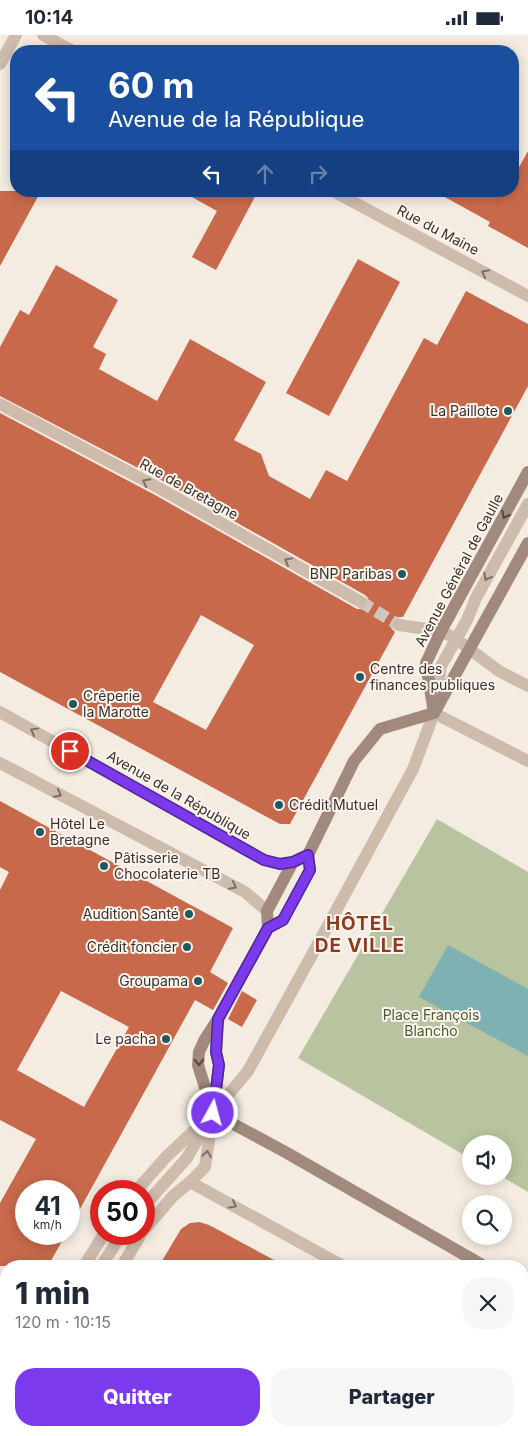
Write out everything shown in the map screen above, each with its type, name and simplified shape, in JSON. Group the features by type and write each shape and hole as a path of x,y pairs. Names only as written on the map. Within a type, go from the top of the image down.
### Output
{"main road":[{"name":"Avenue Général de Gaulle","path":"434,713 426,663 441,631 528,472"},
{"name":"Avenue Général de Gaulle","path":"434,713 528,543"},
{"path":"268,928 283,920 310,870 308,855 354,761 380,729 434,713"},
{"path":"308,855 293,862 267,911 268,928 199,1052 198,1065 213,1113 288,1153 474,1260"},
{"path":"213,1113 219,1065 216,1052 218,1019"}],"street":[{"path":"43,35 62,45"},
{"path":"0,64 10,46"},
{"name":"Rue du Maine","path":"344,197 528,296"},
{"name":"Rue de Bretagne","path":"0,404 158,488 361,602"},
{"name":"Avenue Général de Gaulle","path":"213,1113 248,1071 413,769 434,713 441,666 528,504"},
{"path":"399,625 441,631 456,639 500,671 528,686"},
{"name":"Avenue de la République","path":"0,712 264,860 280,864 293,862"},
{"path":"434,713 528,761"},
{"path":"0,763 245,892 267,911"},
{"path":"155,1218 174,1196 205,1167 213,1113"},
{"path":"146,1180 166,1157 213,1113"},
{"path":"155,1194 187,1158 213,1113"},
{"path":"190,1182 332,1260"},
{"path":"88,1260 97,1245"},
{"path":"105,1260 115,1245"},
{"path":"126,1260 134,1245"}],"green space":[{"name":"Place François Blancho","path":"437,819 528,872 528,1192 512,1183 512,1135 462,1135 462,1154 298,1058"}],"water":[{"path":"448,945 528,989 528,1056 419,997"}],"building":[{"path":"528,151 528,248 488,226 490,222 445,197 519,197 519,167"},
{"path":"0,191 10,191 10,197 38,197 0,266"},
{"path":"192,197 255,197 216,270 192,257 217,211"},
{"path":"358,259 400,282 329,416 286,393"},
{"path":"56,265 118,300 93,347 106,354 99,369 157,401 190,339 266,382 234,440 261,454 269,476 310,499 326,470 347,481 424,338 437,345 466,291 528,324 528,386 403,617 396,617 392,620 391,628 395,632 290,824 280,824 0,672 0,413 155,495 357,609 365,609 369,602 365,595 163,481 0,396 0,347 20,310 29,315","holes":["201,615 254,645 206,730 153,702"]},
{"path":"0,801 233,928 210,972 228,983 213,1010 195,1000 96,1180 90,1180 90,1191 80,1209 80,1180 15,1180 15,1245 60,1245 51,1260 0,1260 0,1203 36,1139 0,1120 0,890 9,872 0,867","holes":["61,991 129,1027 84,1107 17,1070"]},
{"path":"242,991 257,1000 242,1027 228,1019"},
{"path":"199,1222 209,1225 274,1260 163,1260 181,1229 190,1223"}],"tunnel":[{"path":"361,602 399,625"}],"place":[{"name":"La Paillote","path":"508,411"},
{"name":"BNP Paribas","path":"402,574"},
{"name":"Centre des finances publiques","path":"360,677"},
{"name":"Crêperie la Marotte","path":"73,704"},
{"name":"Crédit Mutuel","path":"279,805"},
{"name":"Hôtel Le Bretagne","path":"40,832"},
{"name":"Pâtisserie Chocolaterie TB","path":"104,866"},
{"name":"Audition Santé","path":"189,914"},
{"name":"Crédit foncier","path":"187,947"},
{"name":"Groupama","path":"198,981"},
{"name":"Le pacha","path":"166,1039"}],"district":[{"name":"HÔTEL DE VILLE","path":"360,934"}],"route":[{"path":"70,751 264,860 280,864 293,862 308,855 310,870 283,920 268,928 218,1019 216,1052 219,1065 213,1113"}]}
